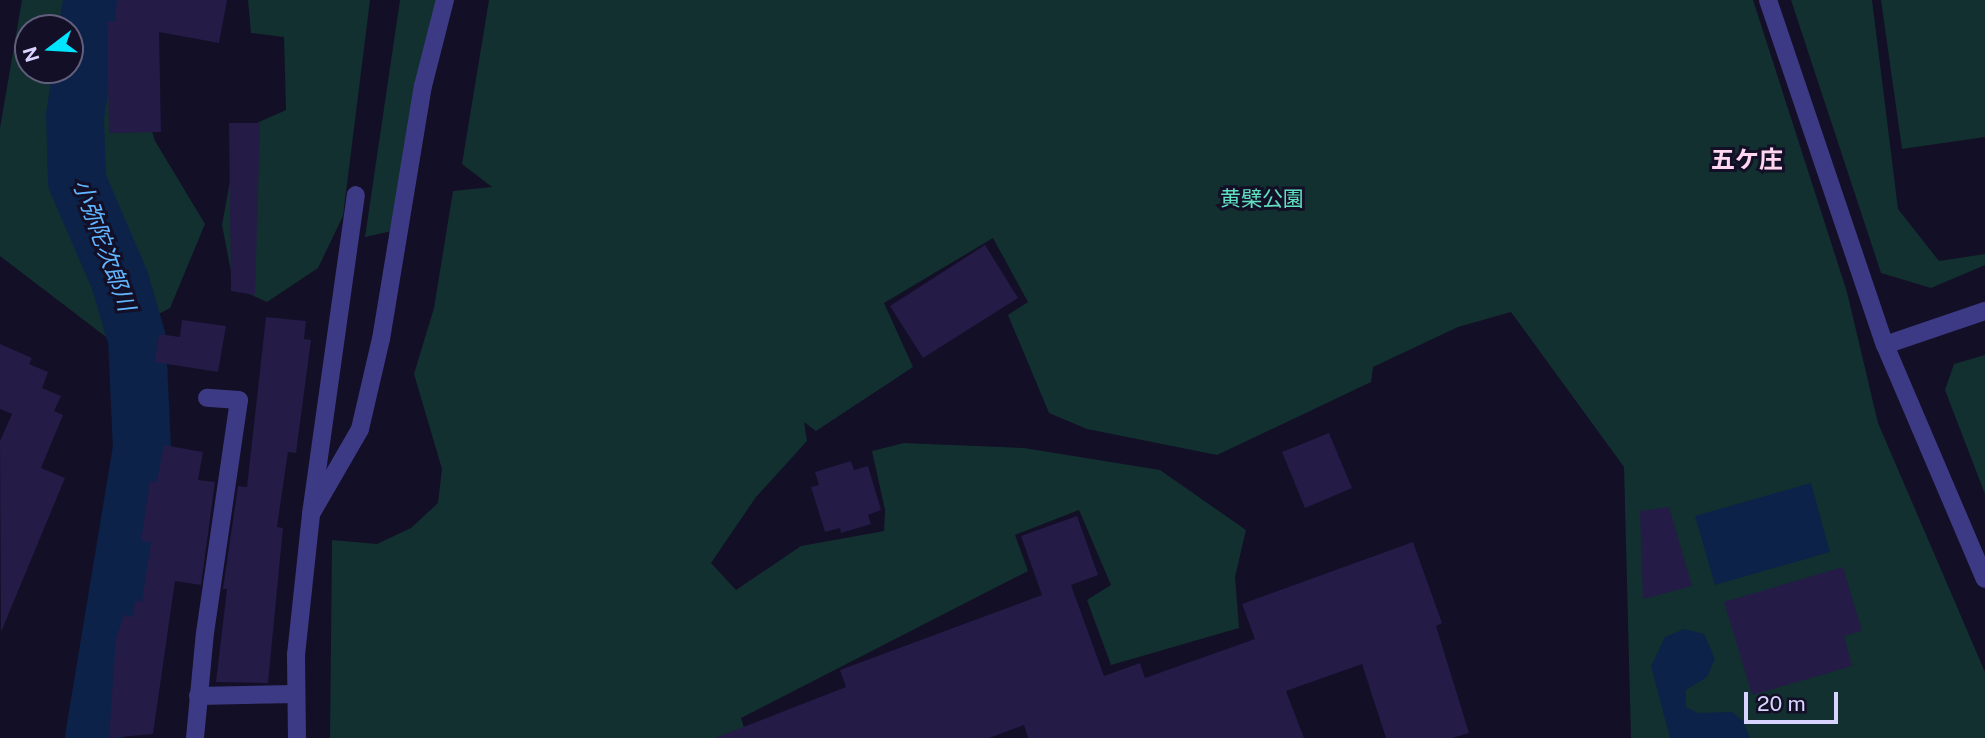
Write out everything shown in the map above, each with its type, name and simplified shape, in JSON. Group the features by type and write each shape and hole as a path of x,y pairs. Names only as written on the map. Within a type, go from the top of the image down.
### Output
{"street":[{"path":"311,514 360,429 381,339 423,86 445,0"},
{"path":"1768,0 1885,345 1985,579"},
{"path":"297,738 296,655 311,514 356,195"},
{"path":"1885,345 1985,312"},
{"path":"195,738 198,696 239,400 207,398"},
{"path":"198,696 296,694"}],"green space":[{"path":"22,0 139,0 123,39 155,141 205,224 170,308 110,340 0,256 0,128 14,47 14,84 84,84 84,14 20,14"},
{"path":"248,0 370,0 343,216 318,268 267,302 234,287 222,225 239,131 286,110 284,37 251,33"},
{"path":"400,0 441,0 392,231 365,237"},
{"name":"黄檗公園","path":"489,0 1753,0 1847,292 1878,423 1985,672 1985,738 1631,738 1624,467 1511,312 1458,327 1373,367 1371,382 1217,455 1087,429 1049,413 1008,315 1028,302 993,238 884,303 913,367 816,431 804,422 807,441 756,497 711,563 736,590 801,546 884,531 885,510 872,451 904,443 1024,448 1160,470 1246,530 1235,577 1239,628 1111,665 1087,600 1111,585 1079,510 1015,535 1028,571 741,718 747,738 330,738 332,540 377,544 411,528 438,503 442,469 414,374 434,308 453,191 492,187 462,164"},
{"path":"1791,0 1872,0 1898,209 1939,261 1985,254 1985,265 1931,288 1881,273"},
{"path":"1881,0 1985,0 1985,137 1902,149"},
{"path":"1985,355 1985,494 1945,390 1954,364"}],"water":[{"path":"1811,483 1830,552 1715,585 1695,516"},
{"path":"1684,629 1704,634 1715,659 1707,677 1686,690 1686,707 1698,713 1732,712 1743,721 1750,738 1670,738 1651,666 1665,637"}],"building":[{"path":"117,0 227,0 219,43 159,32 161,132 109,133 107,22 115,22"},
{"path":"229,123 260,123 255,295 231,291"},
{"path":"985,245 1018,298 923,358 890,306"},
{"path":"266,317 306,321 304,339 311,340 296,453 288,452 277,527 283,528 268,683 216,682 227,589 223,589 238,486 247,487"},
{"path":"182,320 226,326 218,372 155,362 159,334 180,337"},
{"path":"0,344 32,358 29,364 48,372 42,388 61,396 54,411 63,415 41,468 65,478 1,632 0,441 12,414 0,409"},
{"path":"1329,433 1352,488 1305,508 1282,452"},
{"path":"164,445 203,452 198,480 215,482 201,585 175,581 153,734 109,738 116,638 124,615 133,617 135,601 142,602 151,542 141,541 150,481 157,482"},
{"path":"851,461 854,470 868,466 881,510 868,515 871,524 841,533 840,528 825,532 811,487 819,485 815,472"},
{"path":"1669,507 1692,586 1643,599 1640,511"},
{"path":"1077,516 1098,575 1071,585 1104,676 1140,663 1145,678 1255,639 1242,604 1413,542 1442,623 1436,626 1469,733 1452,738 1386,738 1362,664 1286,691 1304,738 1028,738 1024,725 989,738 715,738 846,687 840,670 1042,595 1021,536"},
{"path":"1843,567 1862,631 1844,636 1852,666 1752,695 1724,602"}],"waterway":[{"name":"小弥陀次郎川","path":"92,0 75,116 77,181 120,281 137,339 142,448 94,738"}],"district":[{"name":"五ケ庄","path":"1747,160"}]}
